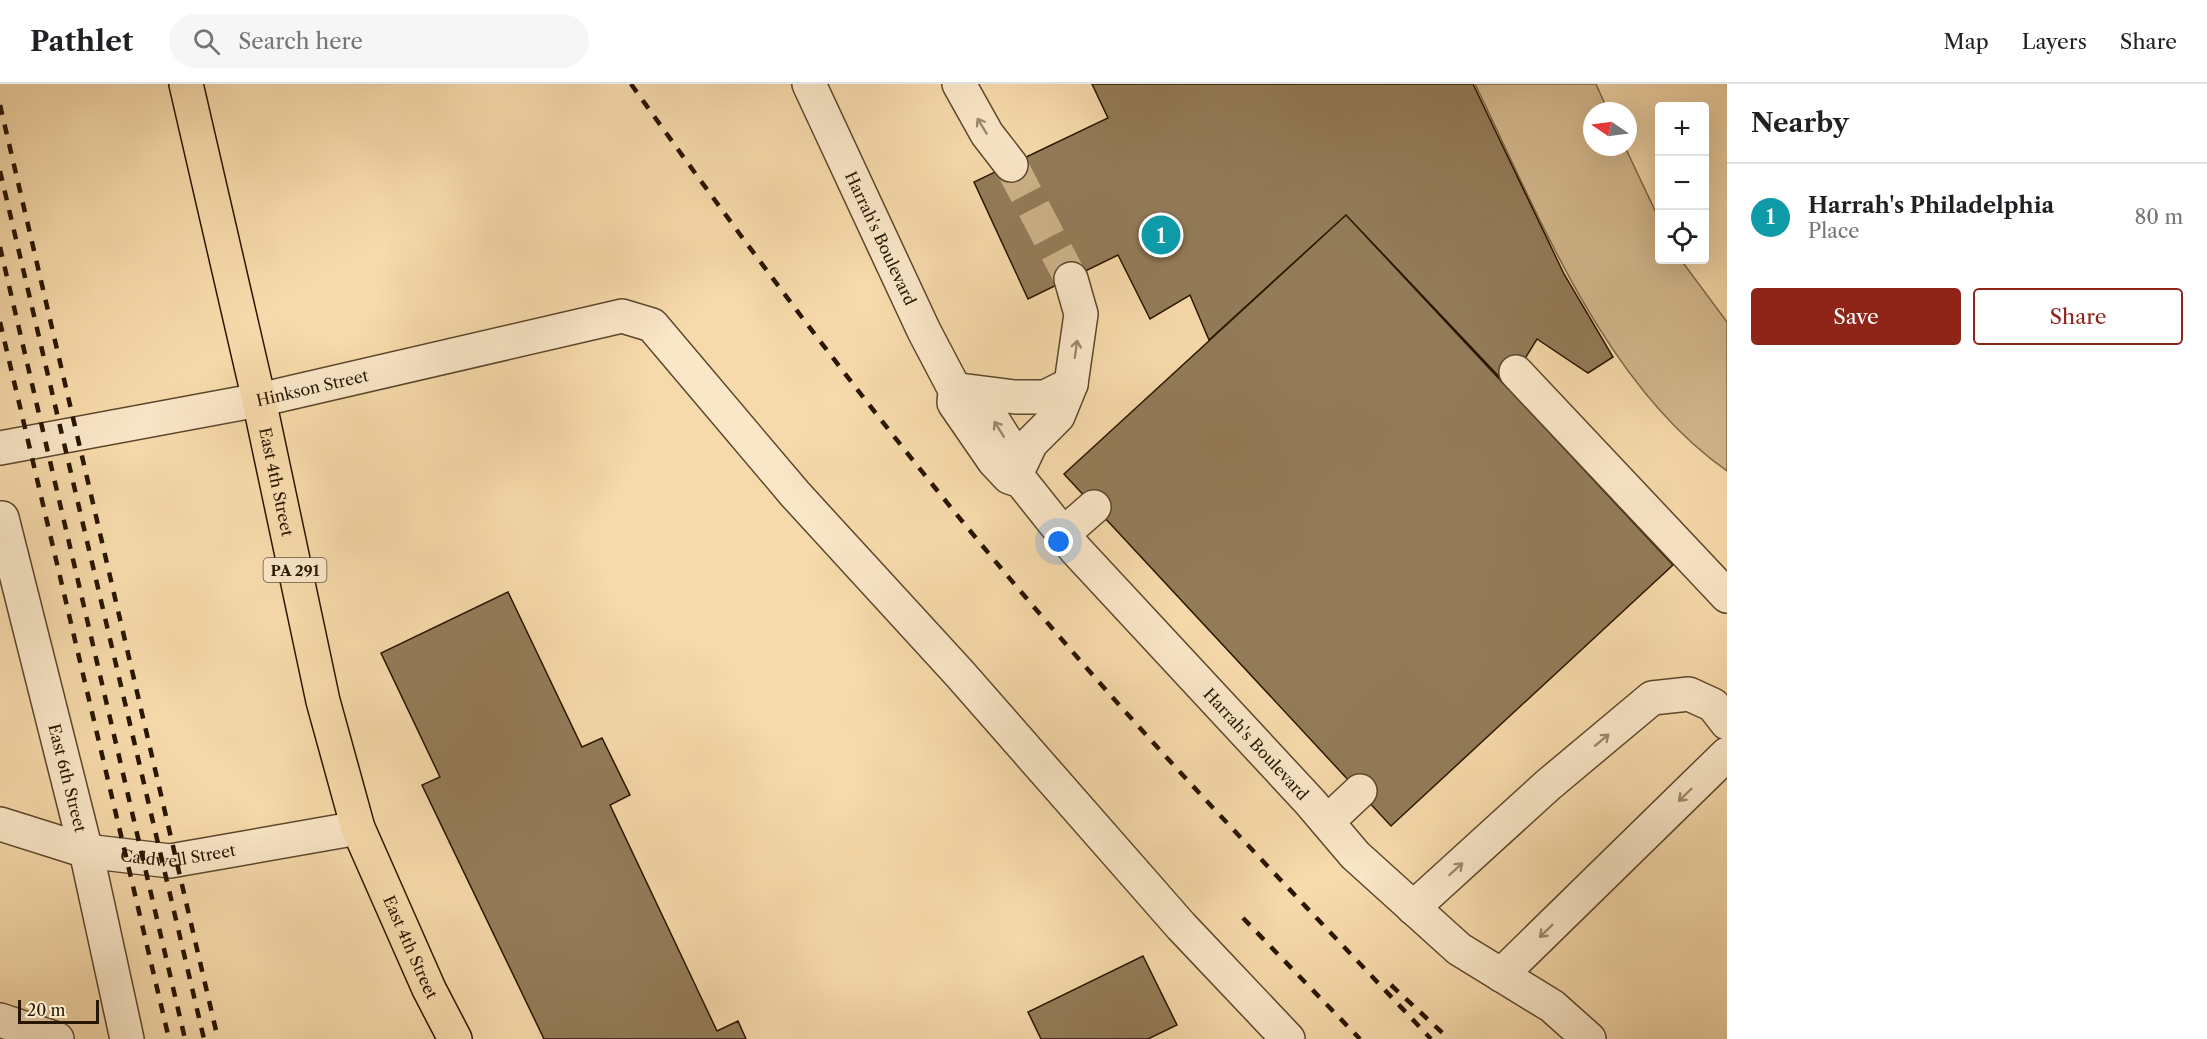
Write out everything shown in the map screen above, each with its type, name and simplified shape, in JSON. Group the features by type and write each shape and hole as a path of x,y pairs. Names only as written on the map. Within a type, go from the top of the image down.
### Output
{"main road":[{"name":"East 4th Street","path":"186,84 259,400 322,701 358,828 429,989 455,1039"}],"street":[{"name":"Harrah's Boulevard","path":"809,84 924,331 955,390 954,403 988,453 1009,477 1021,472 1063,534 1355,855 1459,949 1506,980 1552,1006 1589,1039"},
{"path":"959,84 987,134 1011,165"},
{"path":"1021,472 1031,443 1058,416 1071,384 1081,314 1071,279"},
{"name":"Hinkson Street","path":"0,448 259,400 622,316 652,325 795,494 960,674 1181,926 1288,1039"},
{"path":"1516,372 1727,596"},
{"path":"955,390 1015,397 1045,397 1071,384"},
{"path":"1063,534 1094,507"},
{"name":"East 6th Street","path":"1,515 86,851 128,1039"},
{"path":"1413,909 1548,785 1652,698 1689,694 1713,705 1727,723"},
{"path":"1506,980 1727,754"},
{"path":"1327,822 1360,792"},
{"name":"Caldwell Street","path":"0,824 86,851 170,861 358,828"},
{"name":"Harrah's Boulevard","path":"1506,980 1557,1039"},
{"path":"0,1020 57,1039"}],"shaded area":[{"path":"1475,84 1596,84 1604,102 1583,102 1583,156 1629,156 1655,211 1655,264 1684,264 1727,322 1727,471 1683,435 1645,393 1610,345 1579,294 1524,188"}],"building":[{"path":"1092,84 1473,84 1564,274 1613,357 1588,373 1537,339 1508,386 1346,215 1209,340 1190,295 1150,319 1118,255 1028,299 974,182 1108,118"},
{"path":"1346,215 1673,565 1391,826 1064,474"},
{"path":"508,592 582,747 602,738 630,795 610,805 717,1031 738,1021 746,1039 544,1039 422,785 440,777 381,653"},
{"path":"1143,956 1177,1025 1148,1039 1041,1039 1028,1012"}],"tunnel":[{"path":"1011,165 1071,279"}],"railway":[{"path":"631,84 841,369 1007,576 1154,744 1431,1039"},
{"path":"0,105 218,1039"},
{"path":"0,171 204,1039"},
{"path":"0,247 185,1039"},
{"path":"0,322 169,1039"},
{"path":"1243,918 1360,1039"},
{"path":"1391,985 1449,1039"}],"place":[{"name":"Harrah's Philadelphia","path":"1161,235"}]}
